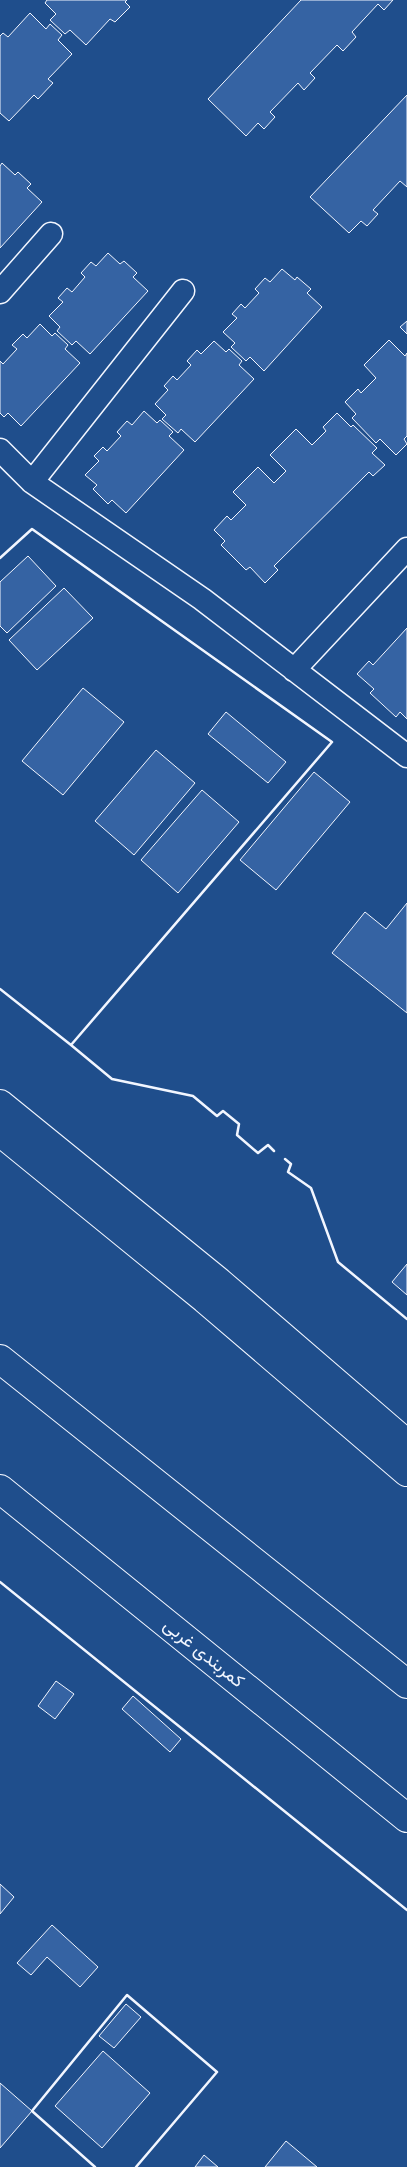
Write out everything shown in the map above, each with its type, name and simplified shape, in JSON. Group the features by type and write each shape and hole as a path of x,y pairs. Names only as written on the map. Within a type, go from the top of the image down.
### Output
{"main road":[{"path":"0,1104 219,1282 407,1444"},
{"path":"0,1132 205,1299 407,1472"},
{"path":"0,1359 407,1684"},
{"name":"کمربندی غربی","path":"0,1489 407,1818"}],"street":[{"path":"0,292 51,234"},
{"path":"32,482 183,291"},
{"path":"0,450 32,482 202,599 407,756"},
{"path":"294,670 407,549"}],"building":[{"path":"47,0 127,0 125,2 130,7 115,22 110,19 86,45 70,30 65,34 50,20 56,14 45,3"},
{"path":"301,0 393,0 384,10 378,4 352,32 356,37 343,51 337,45 310,73 315,78 304,90 298,83 270,112 275,117 264,129 258,123 246,136 208,99"},
{"path":"30,13 46,29 50,24 62,35 58,40 72,54 48,79 53,83 38,99 34,95 9,121 0,113 0,36 3,33 8,37"},
{"path":"407,95 407,187 400,181 373,210 378,214 367,226 361,221 349,233 310,197"},
{"path":"2,163 15,175 18,172 31,184 27,188 42,202 0,248 0,166"},
{"path":"108,253 120,264 124,261 137,273 133,277 148,291 90,354 76,341 72,345 57,331 60,327 49,316 63,302 58,298 67,288 72,292 85,277 81,273 91,262 96,266"},
{"path":"282,269 295,280 297,277 311,289 307,293 322,307 264,371 250,357 246,361 231,347 235,343 223,332 237,318 232,314 241,304 245,308 259,293 255,289 265,278 270,282"},
{"path":"407,321 407,334 400,327"},
{"path":"40,324 52,336 55,333 68,345 65,349 80,363 21,426 8,413 4,417 0,413 0,361 3,364 17,349 12,345 23,334 27,338"},
{"path":"389,340 405,356 407,353 407,436 404,439 407,444 396,455 380,439 376,443 352,418 356,414 345,402 358,389 361,393 376,378 364,365"},
{"path":"214,341 226,352 229,349 242,361 239,365 254,379 195,442 181,429 178,433 162,419 166,415 155,404 168,390 164,386 173,376 177,380 191,365 187,361 197,350 201,354"},
{"path":"144,411 157,423 160,420 173,432 169,436 184,450 126,513 112,500 108,504 93,489 97,485 85,475 99,461 94,456 103,447 107,451 121,436 117,432 127,421 132,425"},
{"path":"337,413 351,427 353,425 377,448 372,453 385,465 373,476 369,472 274,566 278,570 265,583 250,567 246,570 221,545 225,541 214,530 227,516 231,520 246,505 233,492 258,467 274,483 286,471 270,455 296,429 312,445 326,431 323,427"},
{"path":"28,556 56,586 7,633 0,626 0,582"},
{"path":"64,588 93,618 37,670 9,640"},
{"path":"407,628 407,719 400,712 396,717 370,693 374,689 357,674 369,661 373,665"},
{"path":"83,688 124,722 63,795 22,761"},
{"path":"226,712 286,762 268,783 208,734"},
{"path":"156,750 195,783 134,855 95,821"},
{"path":"314,772 350,802 276,890 240,860"},
{"path":"202,790 239,822 178,893 141,860"},
{"path":"407,903 407,1013 332,953 365,912 386,929"},
{"path":"407,1264 407,1295 392,1282"},
{"path":"56,1681 74,1694 55,1719 38,1706"},
{"path":"133,1696 181,1739 170,1752 122,1709"},
{"path":"0,1884 14,1897 0,1914"},
{"path":"52,1925 98,1967 80,1987 47,1957 31,1975 17,1963"},
{"path":"126,2004 141,2017 114,2048 99,2036"},
{"path":"103,2051 150,2093 102,2148 55,2106"},
{"path":"0,2083 32,2111 0,2148"},
{"path":"286,2141 317,2167 265,2167"},
{"path":"204,2155 218,2167 195,2167"}],"wall":[{"path":"0,558 32,529 332,742 71,1045 0,989"},
{"path":"71,1045 112,1079 193,1096 217,1116 223,1111 239,1124 237,1135 258,1153 268,1145 274,1151"},
{"path":"285,1159 291,1164 288,1172 311,1188 338,1262 407,1319"},
{"path":"0,1582 407,1910"},
{"path":"95,2167 32,2111 127,1995 217,2072 136,2167"}]}
